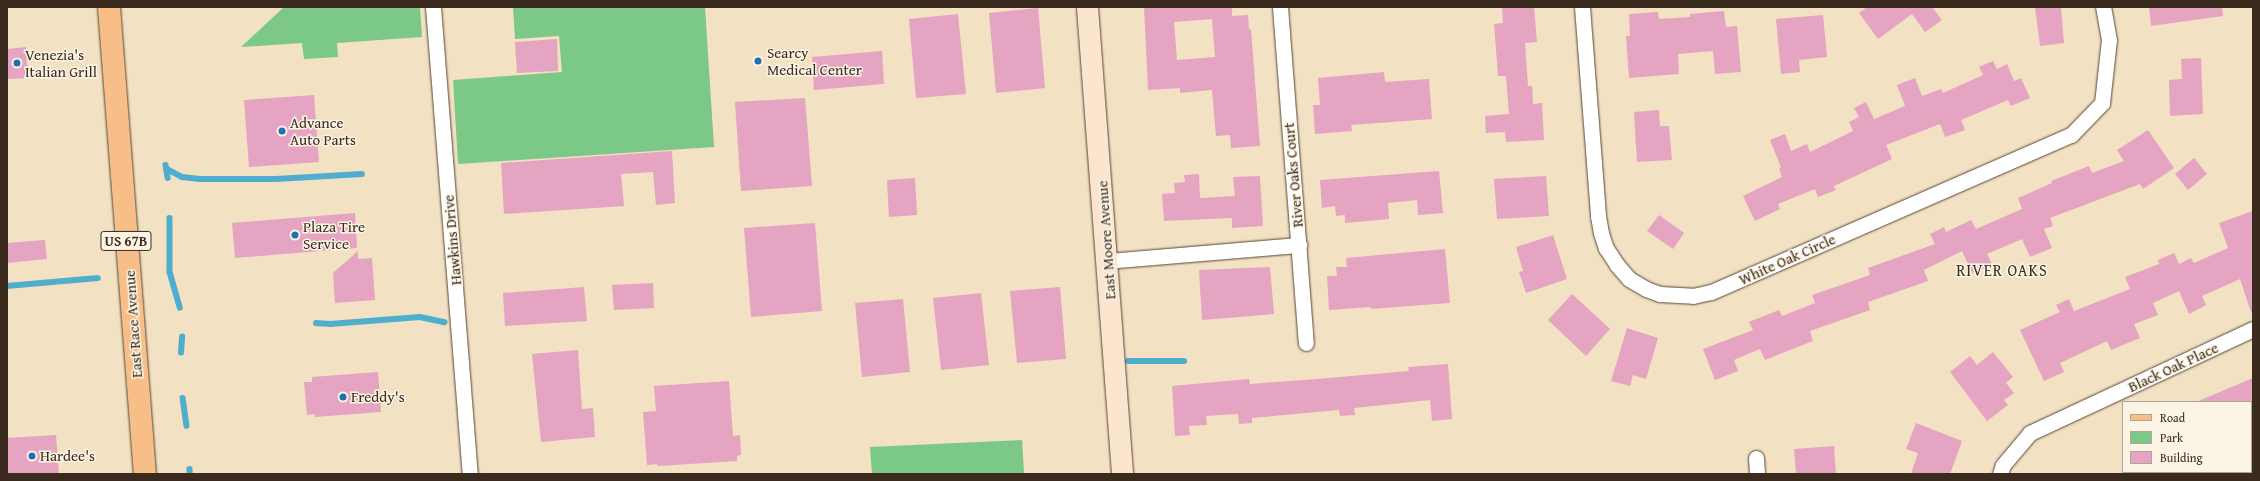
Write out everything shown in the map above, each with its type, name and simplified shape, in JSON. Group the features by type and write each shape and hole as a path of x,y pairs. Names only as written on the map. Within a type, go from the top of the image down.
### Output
{"main road":[{"name":"East Race Avenue","path":"109,7 145,474"}],"street":[{"name":"Hawkins Drive","path":"433,7 470,474"},
{"name":"East Moore Avenue","path":"1087,7 1122,474"},
{"name":"River Oaks Court","path":"1280,7 1306,343"},
{"name":"White Oak Circle","path":"1582,7 1598,216 1604,243 1617,265 1629,279 1646,289 1660,294 1693,296 1711,292 2071,134 2102,103 2109,40 2102,7"},
{"path":"1107,261 1299,245"},
{"name":"Black Oak Place","path":"2000,474 2003,465 2030,433 2253,329"},
{"path":"1756,458 1757,474"}],"green space":[{"path":"284,7 420,7 422,37 337,43 338,57 304,59 302,43 241,47"},
{"path":"513,7 705,7 714,147 458,164 453,80 562,72 559,36 515,39"},
{"path":"1022,440 1024,474 872,474 870,447"}],"building":[{"path":"1144,7 1232,7 1232,16 1248,15 1249,30 1251,29 1260,146 1231,148 1230,135 1216,136 1212,90 1180,93 1180,88 1148,90","holes":["1212,19 1215,57 1177,60 1174,22"]},
{"path":"1502,7 1534,7 1537,42 1525,43 1528,86 1532,86 1533,104 1542,103 1544,140 1506,142 1505,132 1486,133 1485,116 1509,114 1506,76 1498,76 1494,24 1503,23"},
{"path":"1867,7 1932,7 1942,20 1925,32 1912,14 1878,39 1859,13"},
{"path":"2035,7 2061,7 2064,43 2040,46"},
{"path":"2149,7 2222,7 2223,16 2151,26"},
{"path":"1038,8 1045,88 996,93 989,13"},
{"path":"1724,11 1726,27 1737,26 1741,72 1715,74 1713,51 1678,54 1679,74 1629,78 1626,36 1630,36 1629,14 1658,12 1659,19 1690,17 1690,14"},
{"path":"958,14 966,94 916,98 909,19"},
{"path":"1823,15 1827,57 1799,60 1800,72 1781,74 1776,19"},
{"path":"557,39 558,71 517,73 515,42"},
{"name":"Venezia's Italian Grill","path":"26,47 28,78 7,79 7,49"},
{"path":"882,51 884,84 814,90 812,57"},
{"path":"2201,58 2203,114 2170,116 2169,80 2182,79 2181,59"},
{"path":"1993,61 1997,69 2007,64 2014,81 2021,78 2030,98 2011,106 2008,100 1961,120 1965,130 1945,137 1940,124 1886,145 1892,159 1834,186 1836,190 1818,197 1815,189 1778,204 1780,209 1755,221 1743,196 1782,177 1779,168 1781,167 1770,140 1785,134 1791,151 1807,144 1810,152 1853,131 1849,122 1859,117 1854,108 1866,102 1874,119 1905,106 1897,85 1915,78 1922,96 1941,89 1943,93 1983,75 1979,67"},
{"path":"1384,72 1385,82 1429,79 1432,119 1351,125 1352,131 1315,134 1313,105 1320,105 1318,78"},
{"name":"Advance Auto Parts","path":"314,95 319,162 249,167 244,100"},
{"path":"805,98 812,186 741,191 735,102"},
{"path":"1659,110 1660,126 1669,126 1672,160 1637,162 1634,112"},
{"path":"2148,130 2174,168 2143,189 2140,184 2050,218 2053,226 2044,229 2052,248 2030,257 2022,239 1987,254 1992,264 1972,273 1962,251 1924,270 1928,281 1868,302 1870,310 1810,331 1813,341 1765,360 1760,349 1734,360 1738,371 1715,380 1703,349 1753,330 1749,322 1779,310 1782,316 1815,303 1812,295 1870,275 1868,268 1935,244 1930,234 1944,227 1946,232 1971,220 1976,229 2022,209 2018,198 2052,183 2051,181 2089,166 2092,173 2124,161 2117,150"},
{"path":"672,151 675,203 656,205 653,172 621,174 624,206 504,214 501,163"},
{"path":"2194,158 2207,174 2188,190 2175,174"},
{"path":"1439,171 1443,213 1418,215 1417,200 1388,203 1389,219 1345,223 1345,215 1336,216 1335,206 1322,208 1320,180"},
{"path":"1199,174 1200,198 1235,196 1233,177 1260,176 1263,226 1232,228 1232,218 1164,221 1162,194 1175,193 1174,183 1185,182 1184,175"},
{"path":"1546,176 1549,216 1497,219 1494,179"},
{"path":"915,178 917,215 889,217 887,180"},
{"path":"2253,211 2253,311 2251,312 2240,279 2202,296 2206,305 2189,314 2179,291 2153,303 2158,315 2134,324 2140,338 2111,350 2107,341 2060,363 2064,372 2044,381 2020,330 2060,312 2056,305 2069,299 2074,311 2130,289 2125,277 2159,264 2158,260 2174,253 2179,264 2191,258 2194,263 2228,248 2219,223"},
{"name":"Plaza Tire Service","path":"355,213 357,248 235,258 232,223"},
{"path":"1659,215 1684,233 1673,249 1647,231"},
{"path":"815,223 822,311 751,317 744,228"},
{"path":"1553,235 1567,279 1526,293 1519,272 1523,271 1516,247"},
{"path":"45,240 47,259 7,263 7,243"},
{"path":"1445,249 1450,303 1371,309 1371,307 1329,310 1327,276 1337,276 1336,267 1347,267 1346,258"},
{"path":"358,251 358,259 372,258 375,300 335,303 333,273"},
{"path":"1270,267 1274,314 1202,320 1199,270"},
{"path":"653,283 654,308 614,310 612,285"},
{"path":"584,287 587,321 505,326 503,293"},
{"path":"1060,287 1066,359 1017,363 1010,291"},
{"path":"981,293 989,365 941,370 933,298"},
{"path":"1572,294 1610,329 1586,356 1548,320"},
{"path":"903,299 910,372 862,377 855,303"},
{"path":"1627,328 1658,338 1646,379 1633,375 1630,386 1611,381"},
{"path":"578,350 582,409 593,408 595,437 541,442 532,354"},
{"path":"1993,352 2013,377 2006,383 2014,393 2004,400 2008,405 1987,421 1950,372 1970,356 1977,365"},
{"path":"1448,364 1452,419 1432,421 1430,400 1354,408 1355,415 1340,416 1339,410 1252,418 1252,423 1239,424 1238,414 1206,416 1207,425 1189,426 1190,435 1175,436 1172,386 1249,379 1250,384 1317,379 1409,371 1408,367"},
{"name":"Freddy's","path":"378,372 381,412 315,417 315,414 307,415 304,382 312,382 312,377"},
{"path":"2253,378 2253,402 2198,401"},
{"path":"729,381 733,436 740,435 741,455 737,456 737,461 658,466 657,464 647,465 643,412 656,411 654,386"},
{"path":"1916,423 1962,441 1950,474 1911,474 1918,453 1906,449"},
{"name":"Hardee's","path":"56,435 59,474 7,474 7,438"},
{"path":"1834,446 1836,474 1796,474 1794,449"}],"waterway":[{"path":"166,165 168,178"},
{"path":"167,169 182,177 200,179 276,179 362,174"},
{"path":"170,218 170,272 180,308"},
{"path":"7,286 98,278"},
{"path":"316,323 330,324 420,317 444,322"},
{"path":"181,353 182,337"},
{"path":"1128,361 1184,361"},
{"path":"183,398 187,426"},
{"path":"190,469 190,474"}],"place":[{"name":"Searcy Medical Center","path":"758,61"},
{"name":"Venezia's Italian Grill","path":"17,63"},
{"name":"Advance Auto Parts","path":"282,131"},
{"name":"Plaza Tire Service","path":"295,235"},
{"name":"Freddy's","path":"343,397"},
{"name":"Hardee's","path":"32,456"}],"district":[{"name":"RIVER OAKS","path":"2002,270"}]}
